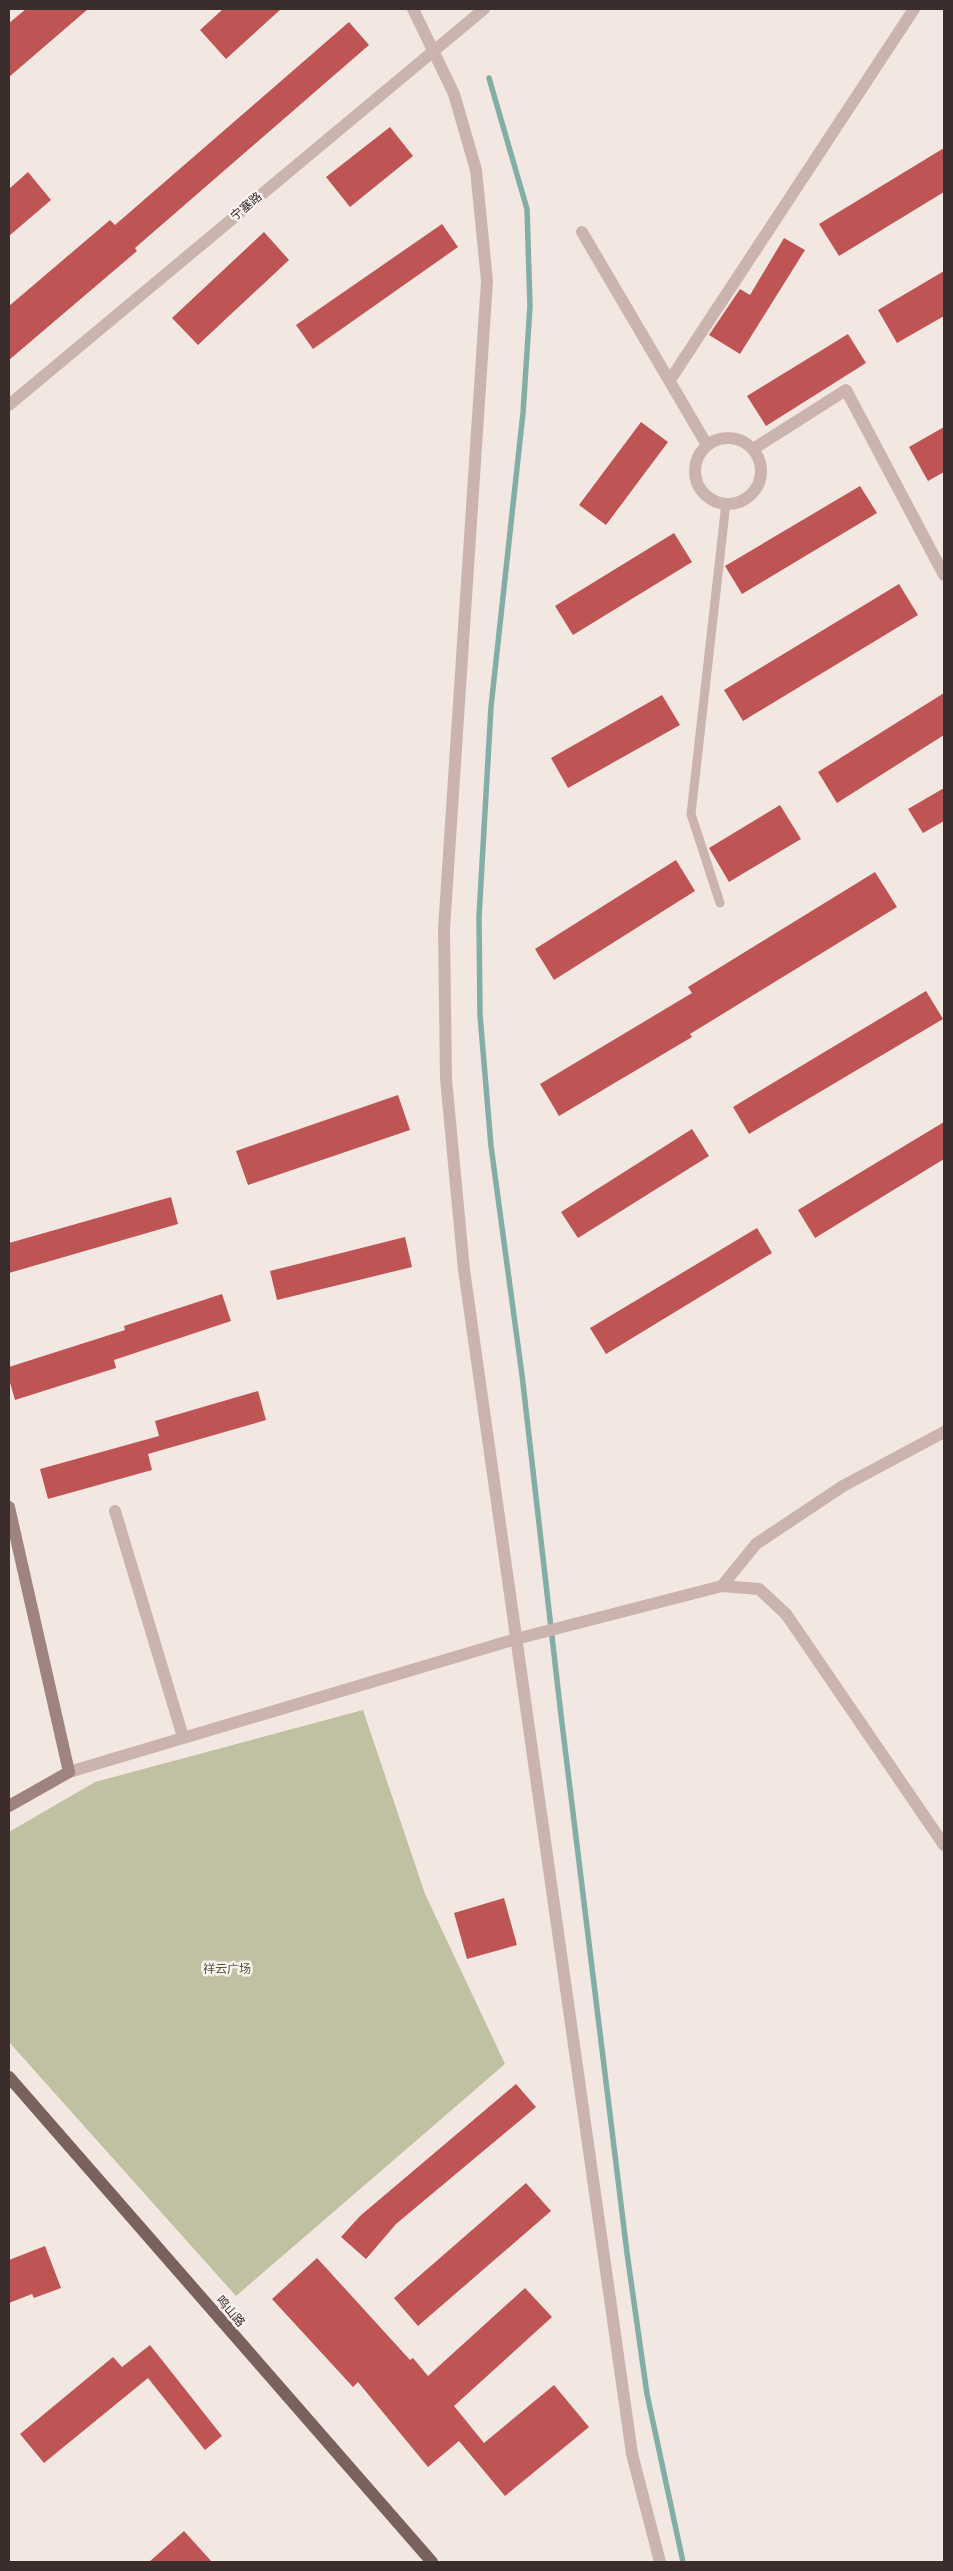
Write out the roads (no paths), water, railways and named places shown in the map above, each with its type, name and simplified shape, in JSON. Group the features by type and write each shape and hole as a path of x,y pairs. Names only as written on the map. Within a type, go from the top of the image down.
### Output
{"main road":[{"path":"9,1507 69,1772 9,1806"},
{"name":"鸣山路","path":"9,2077 432,2562"}],"street":[{"path":"413,9 454,94 476,170 487,281 444,929 446,1079 464,1270 632,2454 660,2562"},
{"name":"宁塞路","path":"9,405 484,9"},
{"path":"670,380 914,9"},
{"path":"582,232 707,445"},
{"path":"753,449 846,390 944,575"},
{"path":"731,438 743,441 753,449 760,460 761,472 758,484 750,495 739,502 726,504 713,500 702,491 697,480 695,468 699,456 707,445 718,439 731,438"},
{"path":"722,1586 756,1544 843,1486 944,1432"},
{"path":"115,1511 183,1737"},
{"path":"69,1772 564,1626 722,1586 758,1589 786,1614 944,1845"}],"lane":[{"path":"720,903 691,814 726,504"}],"waterway":[{"path":"489,78 527,209 530,306 523,413 491,707 479,917 480,1015 491,1146 522,1375 561,1715 627,2253 647,2394 683,2562"}],"park label":[{"name":"祥云广场","path":"227,1968"}]}
